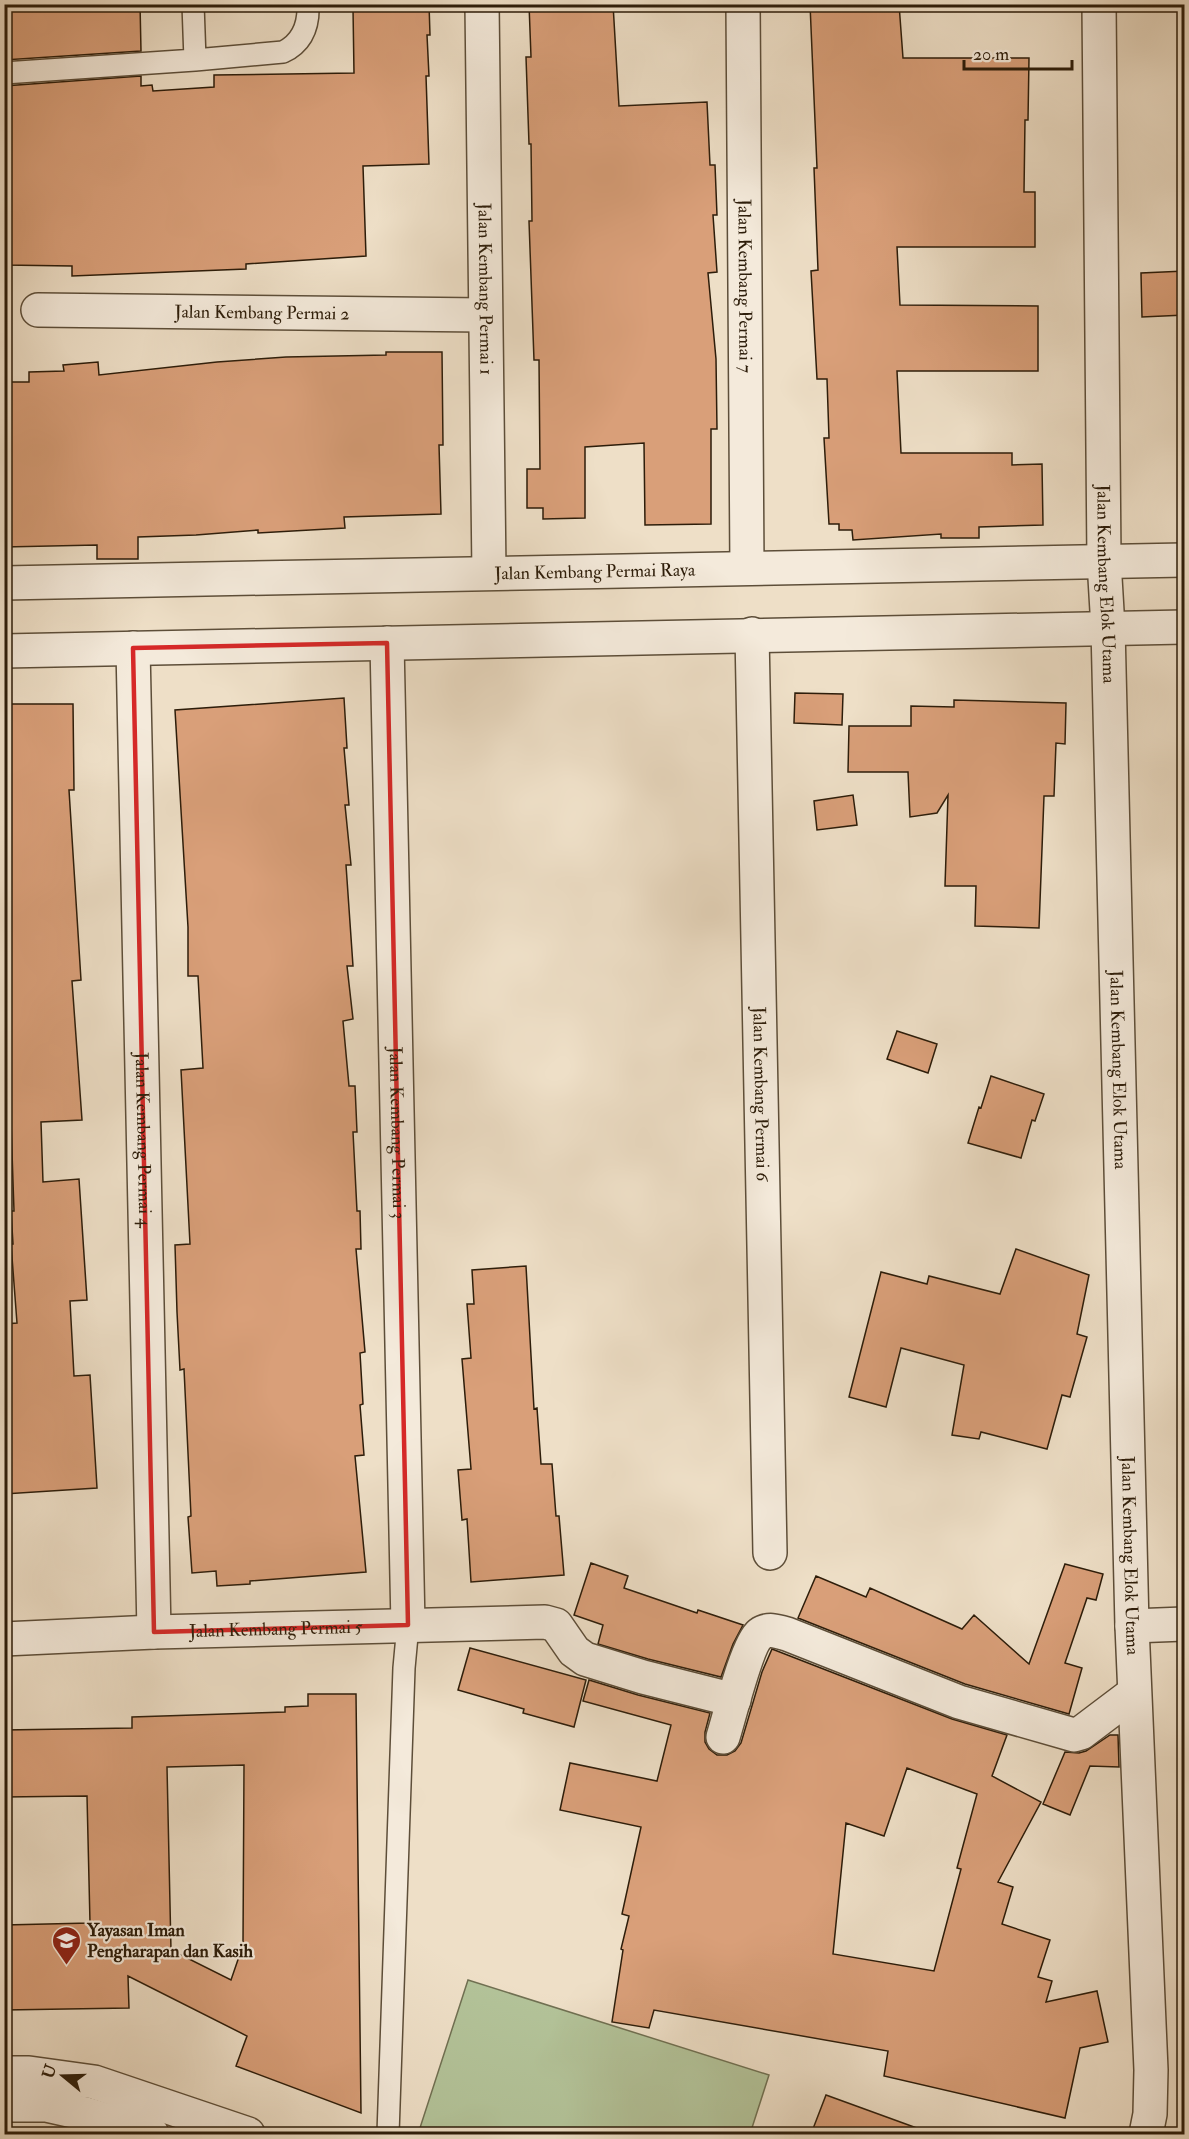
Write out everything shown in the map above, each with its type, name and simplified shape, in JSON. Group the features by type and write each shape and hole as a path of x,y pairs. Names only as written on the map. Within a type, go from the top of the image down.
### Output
{"street":[{"name":"Jalan Kembang Permai 1","path":"482,4 484,315 489,573"},
{"name":"Jalan Kembang Permai 7","path":"743,4 747,568"},
{"name":"Jalan Kembang Elok Utama","path":"1099,4 1104,561 1108,628 1134,1693 1150,2070 1150,2114 1146,2134"},
{"name":"Jalan Kembang Permai 2","path":"38,310 484,315"},
{"name":"Jalan Kembang Permai Raya","path":"4,583 1185,560"},
{"path":"4,651 1185,627"},
{"name":"Jalan Kembang Permai 6","path":"752,634 770,1553"},
{"name":"Jalan Kembang Permai 3","path":"387,642 408,1625"},
{"name":"Jalan Kembang Permai 4","path":"133,648 154,1632"},
{"name":"Jalan Kembang Permai 5","path":"4,1640 154,1632 545,1622 556,1625 574,1651 585,1659 643,1677 734,1700"},
{"path":"1132,1626 1185,1624"},
{"path":"723,1737 748,1656 758,1635 770,1630 787,1634 959,1702 1074,1735 1081,1733 1134,1693"},
{"path":"4,2073 29,2073 94,2082 248,2134"},
{"path":"86,2114 94,2082"},
{"path":"4,2105 46,2105 86,2114 152,2134"}],"lane":[{"path":"193,4 195,60"},
{"path":"4,73 283,52 293,47 301,39 306,26 308,4"},
{"path":"388,2134 404,1668 408,1625"}],"highlighted area":[{"path":"387,643 408,1625 154,1632 133,648"}],"green space":[{"path":"468,1980 769,2075 750,2134 418,2134"}],"building":[{"path":"4,4 140,4 141,51 4,60"},
{"path":"429,4 430,35 427,35 429,76 426,76 429,164 363,166 366,256 246,264 246,269 72,276 72,266 4,265 4,86 141,76 141,86 152,85 153,91 214,87 214,75 354,73 353,8"},
{"path":"529,4 613,4 619,106 707,102 710,165 715,165 717,215 713,215 717,272 708,273 716,359 717,429 711,429 711,524 645,525 644,443 585,447 585,518 543,519 543,508 527,508 527,469 540,469 539,360 534,360 529,221 532,221 531,144 529,144 526,57 531,57"},
{"path":"810,4 899,4 903,58 1029,58 1024,192 1035,192 1035,247 897,247 900,305 1038,306 1038,371 897,371 901,453 1012,453 1012,465 1042,464 1043,525 979,527 979,538 941,538 941,534 853,540 852,530 839,530 839,524 829,524 824,438 829,438 827,379 817,379 811,271 818,270 814,168 817,168"},
{"path":"1185,271 1185,315 1142,317 1141,273"},
{"path":"386,352 442,352 443,445 439,445 441,514 344,517 345,528 138,537 138,559 97,559 97,545 4,547 4,382 29,382 29,372 64,371 63,365 98,362 99,375 217,362 286,357 386,355"},
{"path":"795,693 843,694 842,725 794,723"},
{"path":"344,698 347,748 344,748 349,805 345,805 351,865 346,865 353,966 347,966 353,1019 343,1021 349,1086 355,1086 357,1132 353,1132 361,1249 356,1249 365,1352 360,1353 363,1404 360,1405 364,1455 355,1456 366,1572 250,1581 250,1584 217,1586 216,1571 192,1573 188,1517 191,1516 184,1369 180,1370 177,1312 175,1245 190,1244 181,1070 203,1068 198,976 188,976 188,927 175,710"},
{"path":"954,700 1066,703 1065,744 1056,743 1054,796 1044,796 1039,928 975,926 976,886 945,886 948,795 937,813 910,817 908,772 848,772 849,726 911,726 911,706 954,707"},
{"path":"4,704 73,704 74,790 69,790 81,980 72,981 82,1120 41,1122 43,1182 79,1179 87,1300 70,1301 74,1376 90,1375 97,1488 4,1494 4,1324 17,1323 11,1244 13,1244 11,1211 14,1211 11,1123 5,1123 4,1099"},
{"path":"853,795 857,825 817,830 814,801"},
{"path":"897,1031 937,1044 928,1073 887,1059"},
{"path":"991,1076 1044,1094 1035,1121 1032,1120 1021,1158 968,1143"},
{"path":"1016,1249 1089,1275 1077,1334 1087,1337 1070,1397 1062,1395 1047,1449 981,1432 979,1439 952,1435 964,1365 901,1348 886,1407 849,1397 881,1272 927,1284 929,1276 1000,1294"},
{"path":"526,1266 534,1409 537,1408 541,1464 552,1464 564,1575 471,1582 467,1519 462,1520 458,1470 471,1469 462,1359 471,1358 467,1304 474,1304 472,1270"},
{"path":"591,1563 628,1576 624,1588 697,1613 698,1610 743,1625 733,1644 721,1677 598,1644 603,1625 574,1615"},
{"path":"1065,1564 1103,1574 1096,1600 1087,1598 1065,1663 1082,1668 1069,1714 965,1684 798,1618 816,1576 866,1597 870,1588 962,1629 974,1615 1029,1664"},
{"path":"470,1648 586,1680 574,1727 523,1713 524,1709 458,1690"},
{"path":"772,1649 952,1719 1007,1735 992,1776 1041,1802 998,1882 1013,1887 1002,1924 1050,1940 1038,1977 1052,1981 1046,2002 1097,1991 1108,2042 1080,2048 1065,2118 884,2076 888,2051 654,2010 649,2028 612,2022 623,1950 621,1949 629,1916 622,1914 641,1827 560,1810 570,1763 657,1781 671,1725 583,1701 589,1680 710,1713 705,1742 709,1749 717,1755 727,1755 735,1751 741,1743 762,1672","holes":["907,1768 977,1794 957,1868 961,1869 934,1971 833,1954 846,1823 884,1836"]},
{"path":"308,1694 356,1694 361,2113 236,2066 247,2036 128,1976 129,2008 4,2010 4,1925 90,1923 87,1796 4,1797 4,1730 132,1728 132,1717 285,1712 285,1707 308,1706","holes":["244,1765 243,1945 231,1980 171,1950 167,1767"]},
{"path":"1110,1735 1118,1735 1119,1767 1090,1766 1070,1815 1043,1804 1065,1752 1086,1751"},
{"path":"826,2095 925,2131 924,2134 811,2134"}],"place":[{"name":"Yayasan Iman Pengharapan dan Kasih","path":"66,1966"}]}
